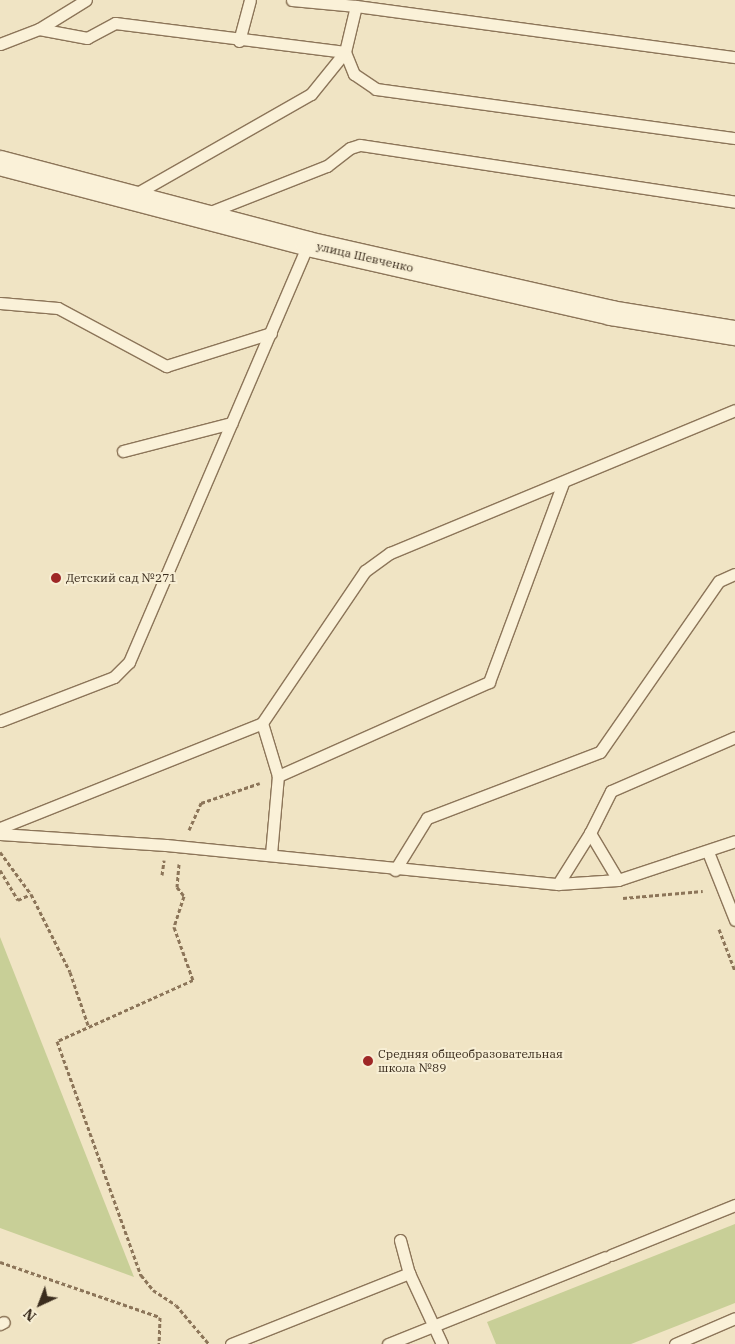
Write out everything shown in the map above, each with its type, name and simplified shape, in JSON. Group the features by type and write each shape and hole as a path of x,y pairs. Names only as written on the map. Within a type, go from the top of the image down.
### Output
{"street":[{"name":"улица Шевченко","path":"0,163 132,196 308,244 611,313 735,333"}],"lane":[{"path":"0,44 40,29 86,0"},
{"path":"238,41 250,0"},
{"path":"292,0 356,6 735,58"},
{"path":"132,196 312,94 346,52 356,6"},
{"path":"40,29 87,38 116,22 238,41 346,52"},
{"path":"346,52 354,74 376,89 735,138"},
{"path":"201,215 327,166 350,148 360,145 735,202"},
{"path":"0,721 114,677 129,662 272,333 308,244"},
{"path":"0,303 58,308 166,366 272,333"},
{"path":"0,828 262,723 365,571 390,553 563,483 735,410"},
{"path":"123,451 232,423"},
{"path":"278,776 489,682 563,483"},
{"path":"395,870 427,818 600,752 719,581 735,574"},
{"path":"262,723 278,776 271,854"},
{"path":"558,884 590,833 611,791 735,737"},
{"path":"590,833 618,880"},
{"path":"0,834 271,854 395,870 558,884 618,880 708,852 735,841"},
{"path":"708,852 735,920"},
{"path":"388,1344 735,1205"},
{"path":"400,1240 409,1273 435,1325 442,1344"},
{"path":"231,1344 409,1273"},
{"path":"675,1344 735,1318"}],"path":[{"path":"0,852 31,894 70,972 88,1025"},
{"path":"0,870 18,900 31,894"},
{"path":"612,897 632,899 702,888 706,897"},
{"path":"717,925 735,971"},
{"path":"174,927 193,980 88,1025 57,1041 141,1275 153,1290 176,1305 209,1344"},
{"path":"0,1262 160,1317 158,1344"}],"green space":[{"path":"0,937 134,1277 0,1228"},
{"path":"735,1224 735,1303 631,1344 496,1344 487,1322"}],"place":[{"name":"Детский сад №271","path":"56,578"},
{"name":"Средняя общеобразовательная школа №89","path":"368,1061"}]}
